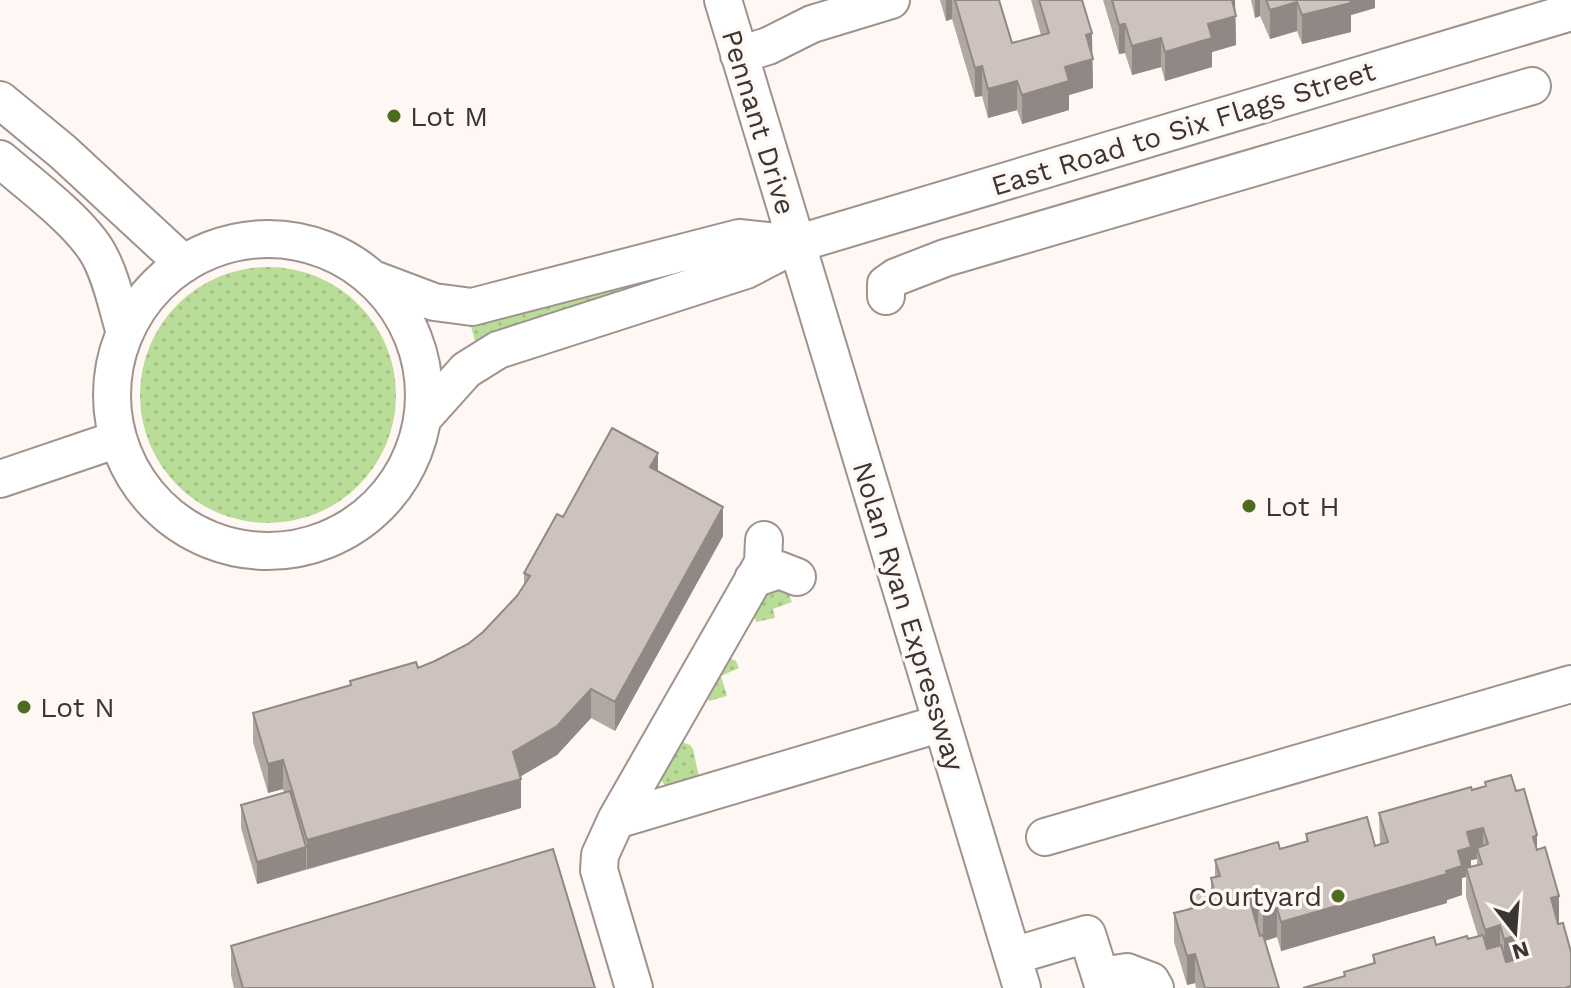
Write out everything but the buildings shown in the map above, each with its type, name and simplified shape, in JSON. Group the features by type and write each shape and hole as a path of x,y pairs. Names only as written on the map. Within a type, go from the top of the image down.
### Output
{"street":[{"name":"Pennant Drive","path":"723,0 796,244"},
{"path":"739,55 768,46 812,24 891,0"},
{"path":"1568,0 1571,10"},
{"name":"East Road to Six Flags Street","path":"423,418 466,370 498,350 746,270 796,244 1571,10"},
{"path":"886,296 886,284 896,277 945,258 1532,86"},
{"path":"0,100 63,152 184,264"},
{"path":"0,159 92,246 109,277 125,333"},
{"name":"East Road to Six Flags Street","path":"373,279 434,302 472,307 739,238 796,244"},
{"path":"280,240 328,251 373,279 403,317 414,340 423,378 423,418 416,444 406,468 391,491 351,527 327,539 274,551 220,544 175,521 140,485 127,463 113,418 112,385 118,353 125,333 150,294 184,264 230,244 280,240"},
{"name":"Nolan Ryan Expressway","path":"796,244 1017,972"},
{"path":"0,479 118,439"},
{"path":"634,988 599,870 600,855 616,820 763,563 764,540"},
{"path":"753,579 779,570 797,577"},
{"path":"1045,837 1571,684"},
{"path":"616,820 942,723"},
{"path":"1017,972 1087,934 1103,982 1127,972 1151,981 1155,988"}],"green space":[{"path":"268,267 305,272 328,282 359,304 381,335 391,358 396,395 391,432 381,455 359,486 328,508 305,518 268,523 231,518 208,508 177,486 155,455 145,432 140,395 145,358 155,335 177,304 208,282 231,272"},
{"path":"685,269 669,279 475,341 470,323"},
{"path":"785,586 792,602 773,609 775,618 756,622 752,609 761,587"},
{"path":"729,658 736,661 739,668 721,676 727,696 709,701 706,693"},
{"path":"681,742 693,749 699,777 666,787 658,776"}],"place":[{"name":"Lot M","path":"394,116"},
{"name":"Lot H","path":"1249,506"},
{"name":"Lot N","path":"24,707"},
{"name":"Courtyard","path":"1338,896"}]}
